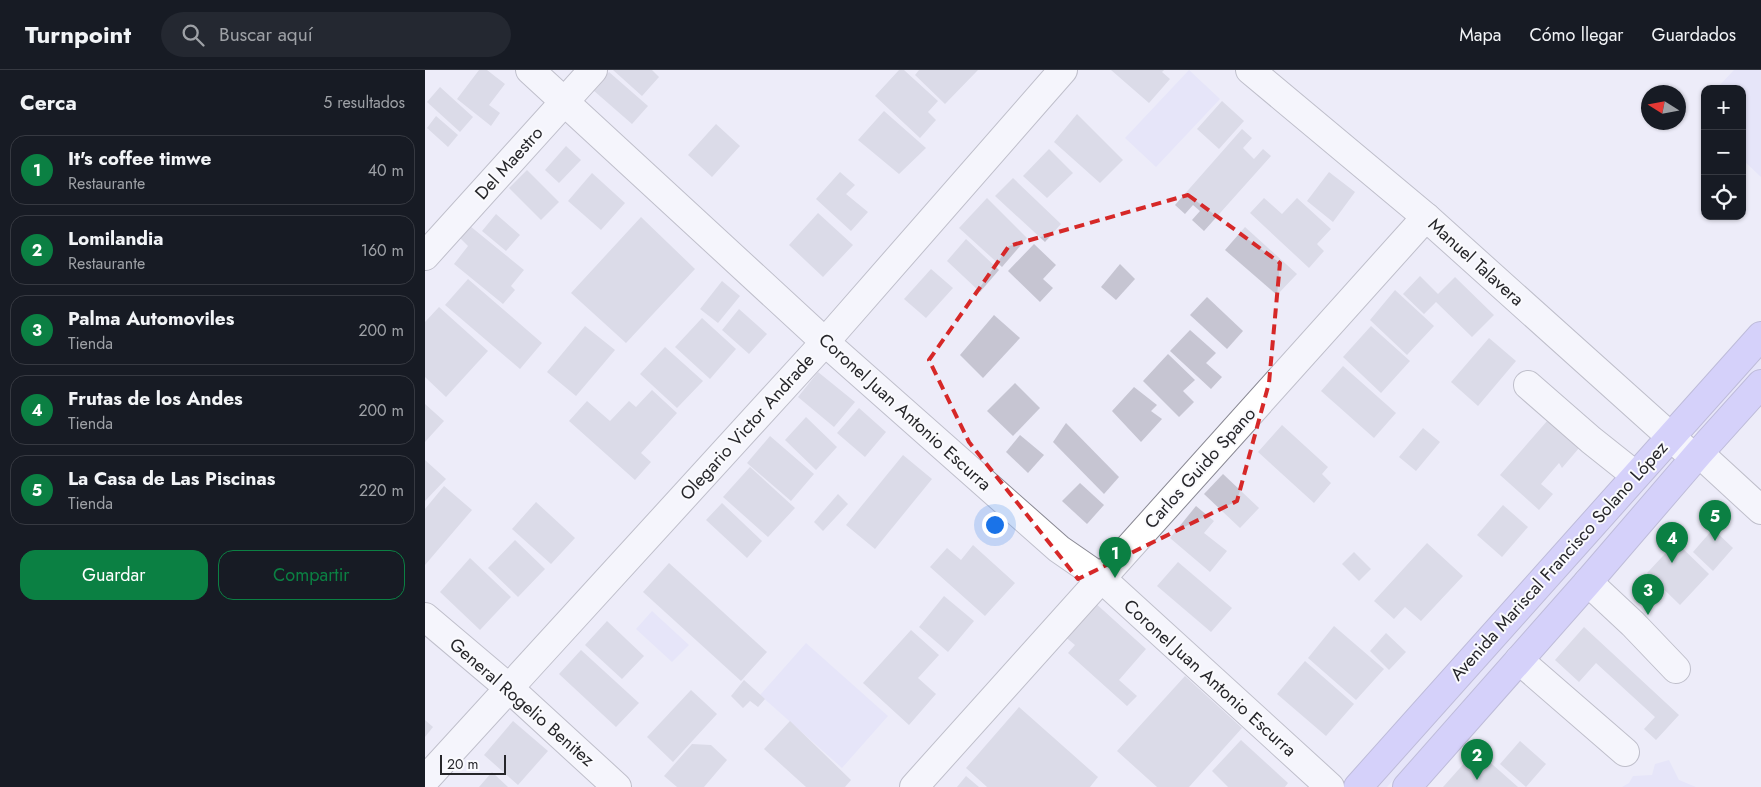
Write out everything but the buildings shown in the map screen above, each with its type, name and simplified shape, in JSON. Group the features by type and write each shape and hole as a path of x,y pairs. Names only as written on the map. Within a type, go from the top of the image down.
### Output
{"highway":[{"name":"Avenida Mariscal Francisco Solano López","path":"1359,787 1635,475 1761,336"},
{"name":"Avenida Mariscal Francisco Solano López","path":"1407,787 1761,384"}],"street":[{"name":"Coronel Juan Antonio Escurra","path":"530,70 566,101 825,342 1059,549 1101,578 1329,787"},
{"name":"Del Maestro","path":"425,256 593,70"},
{"name":"Olegario Victor Andrade","path":"425,780 825,342 1063,70"},
{"name":"Manuel Talavera","path":"1250,70 1426,217 1691,455 1699,453"},
{"name":"Carlos Guido Spano","path":"914,787 1426,217"},
{"path":"1528,385 1591,440 1635,475"},
{"path":"1699,453 1761,510"},
{"path":"1588,582 1676,668"},
{"name":"General Rogelio Benitez","path":"425,617 509,688 617,787"},
{"path":"1519,660 1625,752"}],"highlighted area":[{"path":"1188,195 1280,263 1269,383 1237,501 1078,579 969,442 929,360 1009,246"}],"shaded area":[{"path":"1189,70 1220,99 1156,167 1125,138"},
{"path":"1734,70 1761,70 1761,177 1746,163 1746,85 1720,85"},
{"path":"1761,354 1761,370 1703,434 1698,434 1694,429"},
{"path":"1672,454 1677,462 1387,787 1374,787"},
{"path":"652,611 689,645 672,662 636,629"},
{"path":"806,643 888,716 842,768 760,695"},
{"path":"1669,760 1679,780 1696,787 1622,787 1629,783 1633,776 1652,775 1655,764"}],"place":[{"name":"La Casa de Las Piscinas","path":"1715,541"},
{"name":"Frutas de los Andes","path":"1672,563"},
{"name":"It's coffee timwe","path":"1115,578"},
{"name":"Palma Automoviles","path":"1648,615"},
{"name":"Lomilandia","path":"1477,780"}]}
